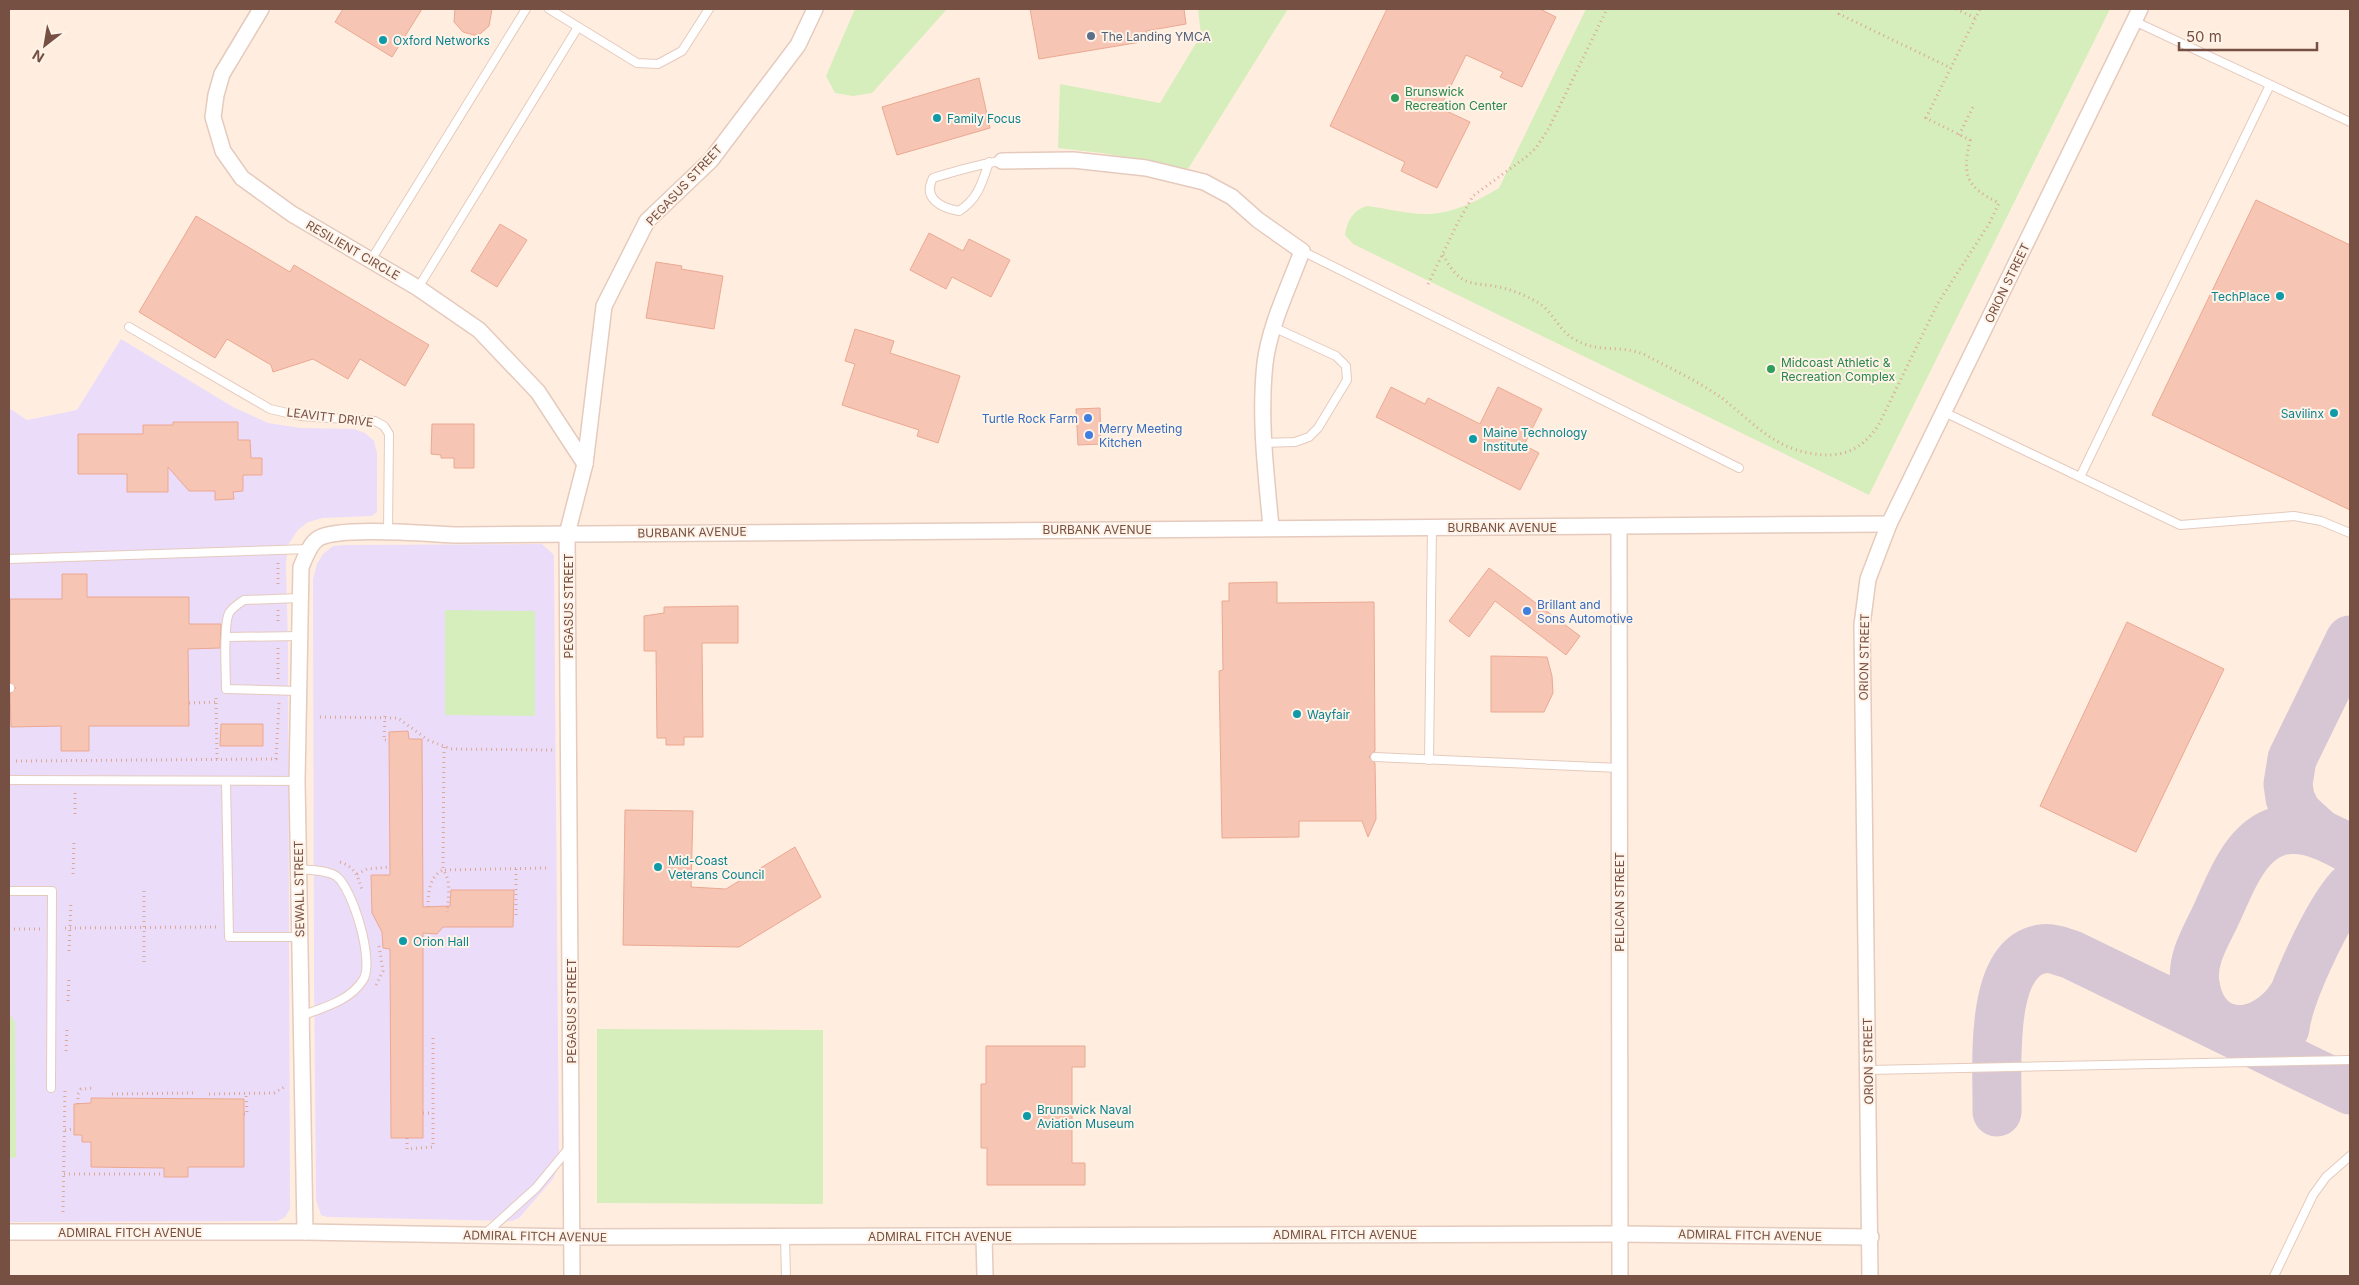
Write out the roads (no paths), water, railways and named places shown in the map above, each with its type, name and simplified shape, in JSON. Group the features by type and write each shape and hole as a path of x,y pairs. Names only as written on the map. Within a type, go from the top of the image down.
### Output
{"street":[{"name":"RESILIENT CIRCLE","path":"261,9 222,74 216,94 213,117 223,151 242,178 292,214 418,288 480,330 538,392 586,464"},
{"name":"PEGASUS STREET","path":"572,1276 567,534 586,464 604,306 647,221 711,160 798,45 815,9"},
{"name":"ORION STREET","path":"1870,1276 1862,625 1868,579 1889,524 2137,15"},
{"path":"996,162 1073,160 1146,168 1204,182 1232,197 1258,220 1302,251 1273,327 1265,362 1263,443 1271,527"},
{"name":"BURBANK AVENUE","path":"310,548 318,538 331,533 388,532 458,535 1271,527 1620,527 1889,524"},
{"name":"PELICAN STREET","path":"1620,527 1620,1276"},
{"name":"SEWALL STREET","path":"304,1232 297,781 301,566 310,548"},
{"name":"ADMIRAL FITCH AVENUE","path":"9,1232 304,1232 572,1237 1621,1234 1870,1237"},
{"path":"984,1236 985,1276"}],"lane":[{"path":"371,260 526,9"},
{"path":"549,9 637,63 658,64 682,51 709,9"},
{"path":"2137,15 2270,85 2350,122"},
{"path":"418,288 578,27"},
{"path":"2080,477 2270,85"},
{"path":"996,162 978,194 970,204 959,211 946,209 936,204 930,194 930,185 933,178 976,164 996,162"},
{"path":"1302,251 1739,468"},
{"name":"LEAVITT DRIVE","path":"129,327 270,409 300,416 376,421 384,426 389,434 388,532"},
{"path":"1263,443 1295,442 1309,437 1318,428 1347,380 1346,366 1336,356 1273,327"},
{"path":"1944,412 2180,525 2294,516 2321,521 2350,533"},
{"path":"1429,760 1432,527"},
{"path":"9,559 310,548"},
{"path":"299,691 226,689 226,637 227,620 236,605 244,600 300,598"},
{"path":"226,637 300,636"},
{"path":"1375,758 1619,768"},
{"path":"9,780 297,781"},
{"path":"226,781 229,937 300,937"},
{"path":"299,869 335,876 345,885 352,898 366,951 368,969 362,982 348,995 301,1016"},
{"path":"9,891 52,892 51,1088"},
{"path":"1868,1070 2350,1060"},
{"path":"483,1235 536,1188 572,1144"},
{"path":"2274,1276 2313,1195 2326,1177 2350,1156"},
{"path":"784,1236 786,1276"}],"place":[{"name":"The Landing YMCA","path":"1091,36"},
{"name":"Oxford Networks","path":"383,40"},
{"name":"Brunswick Recreation Center","path":"1395,98"},
{"name":"Family Focus","path":"937,118"},
{"name":"TechPlace","path":"2280,296"},
{"name":"Midcoast Athletic & Recreation Complex","path":"1771,369"},
{"name":"Savilinx","path":"2334,413"},
{"name":"Turtle Rock Farm","path":"1088,418"},
{"name":"Merry Meeting Kitchen","path":"1089,435"},
{"name":"Maine Technology Institute","path":"1473,439"},
{"name":"Brillant and Sons Automotive","path":"1527,611"},
{"name":"Wayfair","path":"1297,714"},
{"name":"Mid-Coast Veterans Council","path":"658,867"},
{"name":"Orion Hall","path":"403,941"},
{"name":"Brunswick Naval Aviation Museum","path":"1027,1116"}]}
